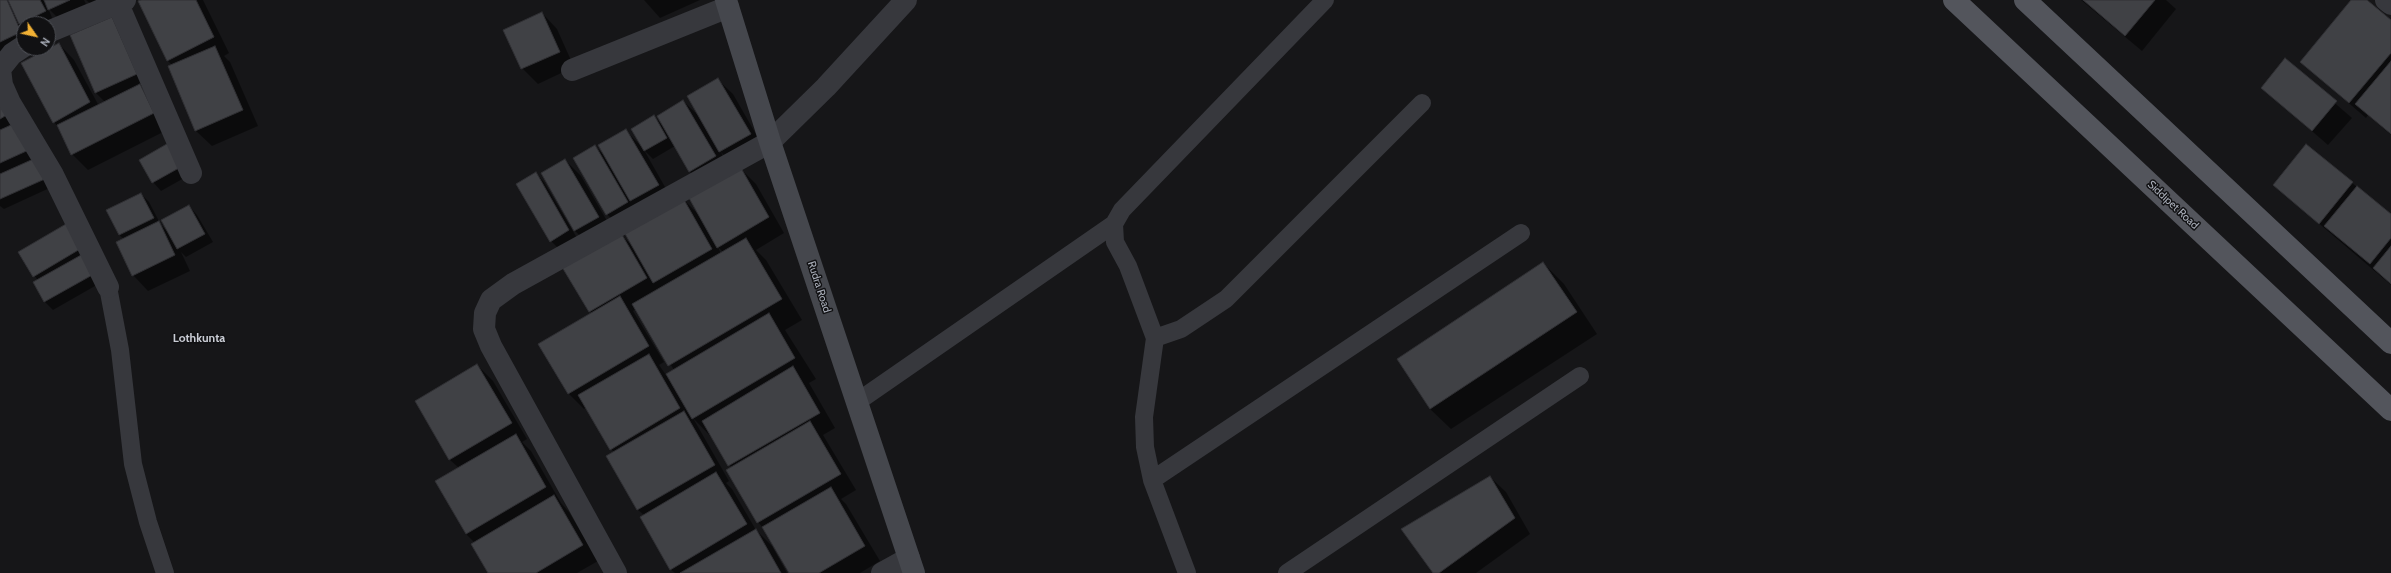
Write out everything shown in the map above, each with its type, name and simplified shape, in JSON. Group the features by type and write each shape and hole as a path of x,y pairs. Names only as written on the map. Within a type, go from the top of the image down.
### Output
{"main road":[{"name":"Siddipet Road","path":"1954,0 2391,410"},
{"path":"2024,0 2391,343"},
{"name":"Rudra Road","path":"727,4 770,142 911,566"}],"street":[{"path":"616,573 491,346 484,329 485,313 491,300 513,284 770,142 826,87 906,0"},
{"path":"2386,0 2391,4"},
{"path":"56,29 121,2 191,173"},
{"path":"572,70 727,4"},
{"path":"16,51 0,68 2,84 10,103 53,175 108,287"},
{"path":"882,573 911,566"}],"lane":[{"path":"857,402 1114,224 1122,210 1325,0"},
{"path":"1155,338 1181,329 1226,299 1422,103"},
{"path":"1114,224 1115,242 1128,266 1155,338 1144,417 1145,447 1152,480 1187,573"},
{"path":"1152,480 1521,233"},
{"path":"108,287 120,350 133,464 148,522 165,573"},
{"path":"1287,573 1580,376"}],"building":[{"path":"0,0 7,0 16,21 16,34 0,42"},
{"path":"8,0 40,0 46,11 36,16 16,16 16,17"},
{"path":"44,0 70,0 48,10"},
{"path":"196,0 214,37 167,61 138,1"},
{"path":"2083,0 2155,0 2125,36"},
{"path":"2351,0 2367,0 2391,20 2391,53 2349,103 2300,62"},
{"path":"542,12 560,52 521,69 503,30"},
{"path":"112,17 137,74 95,93 70,35"},
{"path":"59,43 90,102 53,123 21,63 34,56 56,56 56,45"},
{"path":"215,46 243,110 195,131 168,66"},
{"path":"2285,58 2337,101 2312,131 2261,88"},
{"path":"2391,61 2391,134 2355,104"},
{"path":"718,78 751,134 719,152 687,96"},
{"path":"140,84 154,113 71,155 57,125"},
{"path":"0,95 10,113 0,119"},
{"path":"683,100 716,156 689,172 657,116"},
{"path":"654,115 667,138 644,151 631,129"},
{"path":"20,121 33,148 0,163 0,130"},
{"path":"626,129 659,185 630,201 598,145"},
{"path":"172,141 186,164 152,183 139,160"},
{"path":"2306,144 2353,182 2319,224 2273,185"},
{"path":"595,145 628,202 606,215 573,158"},
{"path":"38,157 47,178 0,199 0,174"},
{"path":"565,159 599,217 574,231 541,173"},
{"path":"741,168 769,217 717,248 689,198"},
{"path":"536,172 569,230 550,242 516,184"},
{"path":"2357,186 2391,214 2391,238 2370,264 2324,226"},
{"path":"141,193 154,218 119,235 106,210"},
{"path":"683,198 712,249 653,283 624,232"},
{"path":"189,205 205,234 177,249 161,220"},
{"path":"159,221 175,255 132,276 116,242"},
{"path":"66,224 80,249 33,277 18,252"},
{"path":"621,233 647,278 589,312 562,267"},
{"path":"746,238 782,299 668,366 632,304"},
{"path":"2391,246 2391,284 2373,268"},
{"path":"83,254 94,274 44,302 33,282"},
{"path":"1543,262 1577,312 1430,409 1397,359"},
{"path":"620,296 649,346 568,394 538,344"},
{"path":"769,313 795,358 692,419 666,374"},
{"path":"649,354 680,408 610,450 578,395"},
{"path":"477,364 512,423 449,460 415,401"},
{"path":"793,366 820,413 728,466 702,421"},
{"path":"684,411 715,465 637,510 606,456"},
{"path":"810,421 841,474 757,523 726,470"},
{"path":"516,434 546,487 466,534 435,481"},
{"path":"716,472 747,524 670,570 640,517"},
{"path":"1490,476 1515,518 1439,573 1433,573 1401,529"},
{"path":"831,487 865,546 819,573 789,573 762,527"},
{"path":"554,495 583,545 536,573 488,573 471,544"},
{"path":"756,529 781,573 680,573"}],"district":[{"name":"Lothkunta","path":"199,338"}]}
